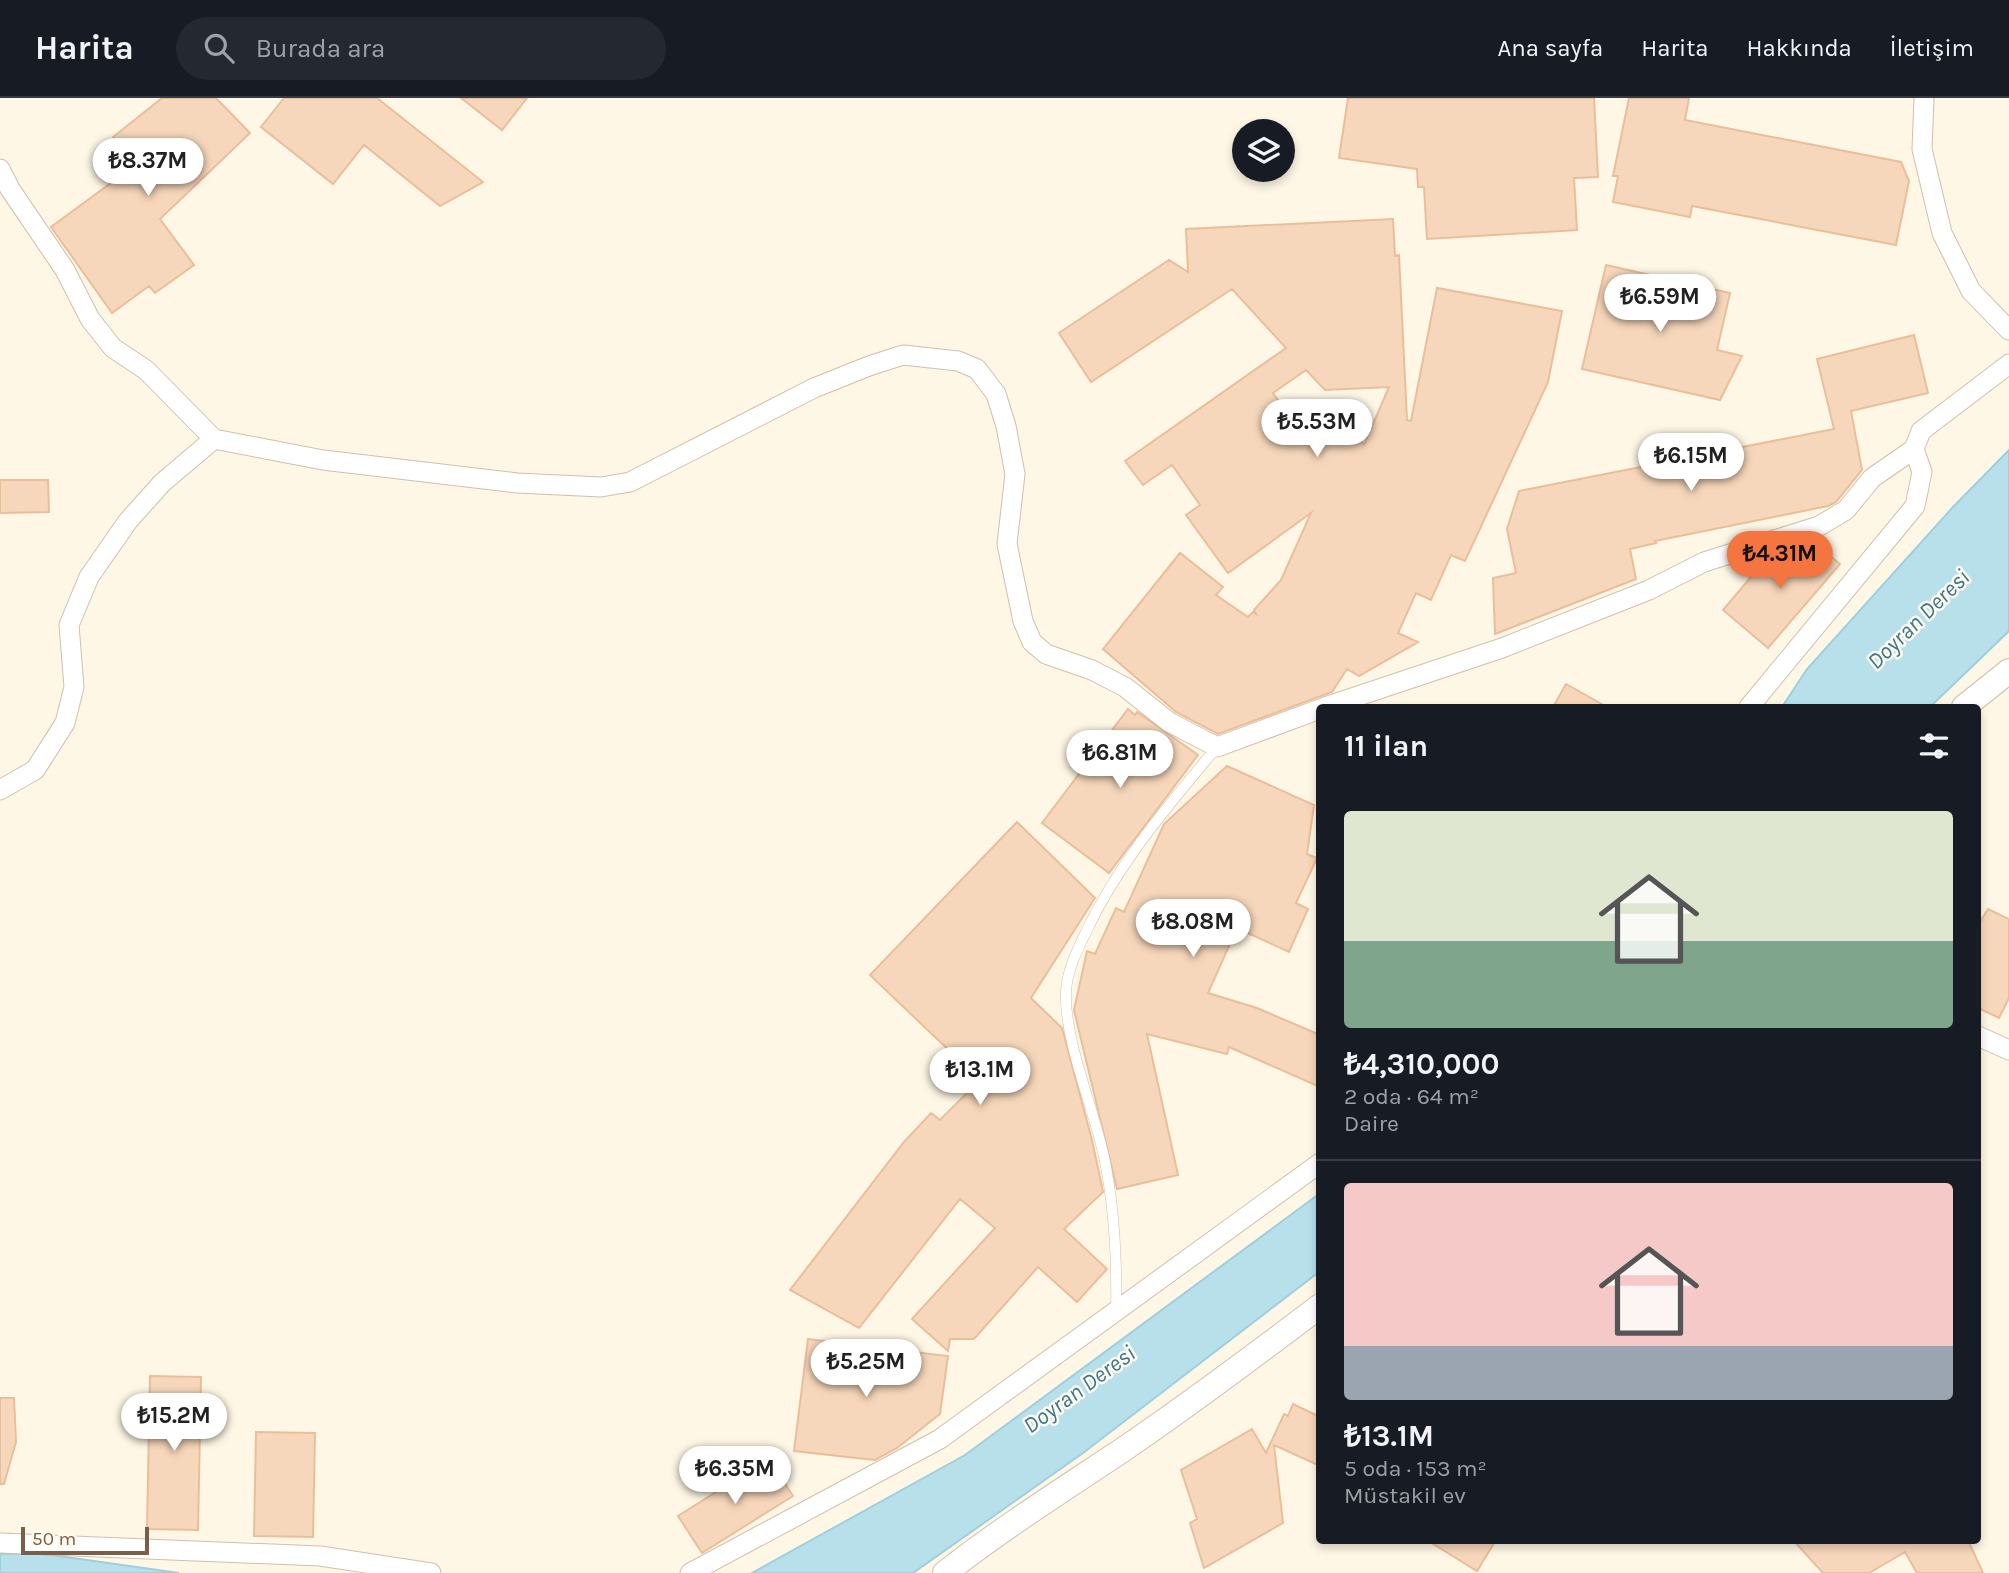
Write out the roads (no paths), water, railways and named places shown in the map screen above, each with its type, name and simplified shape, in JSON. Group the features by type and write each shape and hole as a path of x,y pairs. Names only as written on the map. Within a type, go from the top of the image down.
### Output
{"street":[{"path":"1924,98 1922,149 1942,233 1970,291 2009,330"},
{"path":"0,169 10,189 65,270 90,319 113,348 146,370 214,439 323,460 517,483 601,487 630,482 814,388 903,355 958,361 978,369 996,394 1006,426 1015,474 1007,544 1023,621 1032,642 1046,654 1092,670 1125,687 1169,722 1217,747 1316,710"},
{"path":"1334,704 1502,649 1650,590 1704,562 1819,526 1846,510 1871,478 1914,449 1921,431 2008,366"},
{"path":"0,790 35,770 65,723 74,687 69,625 89,577 128,520 153,492 214,439"},
{"path":"1751,704 1915,506 1922,472 1914,449"},
{"path":"1968,704 2009,671"},
{"path":"1981,1037 2009,1050"},
{"path":"690,1573 940,1439 1316,1166"},
{"path":"945,1573 989,1538 1208,1389 1316,1309"},
{"path":"0,1543 320,1556 431,1573"}],"lane":[{"path":"1116,1311 1118,1243 1104,1158 1072,1035 1066,993 1071,964 1103,896 1140,839 1217,747"}],"water":[{"name":"Doyran Deresi","path":"2009,450 2009,631 1933,704 1784,704 1807,669 1953,507"},
{"name":"Doyran Deresi","path":"1316,1196 1316,1274 1083,1453 913,1573 752,1573 965,1455"},
{"path":"37,1553 179,1573 0,1573 0,1554"}]}
